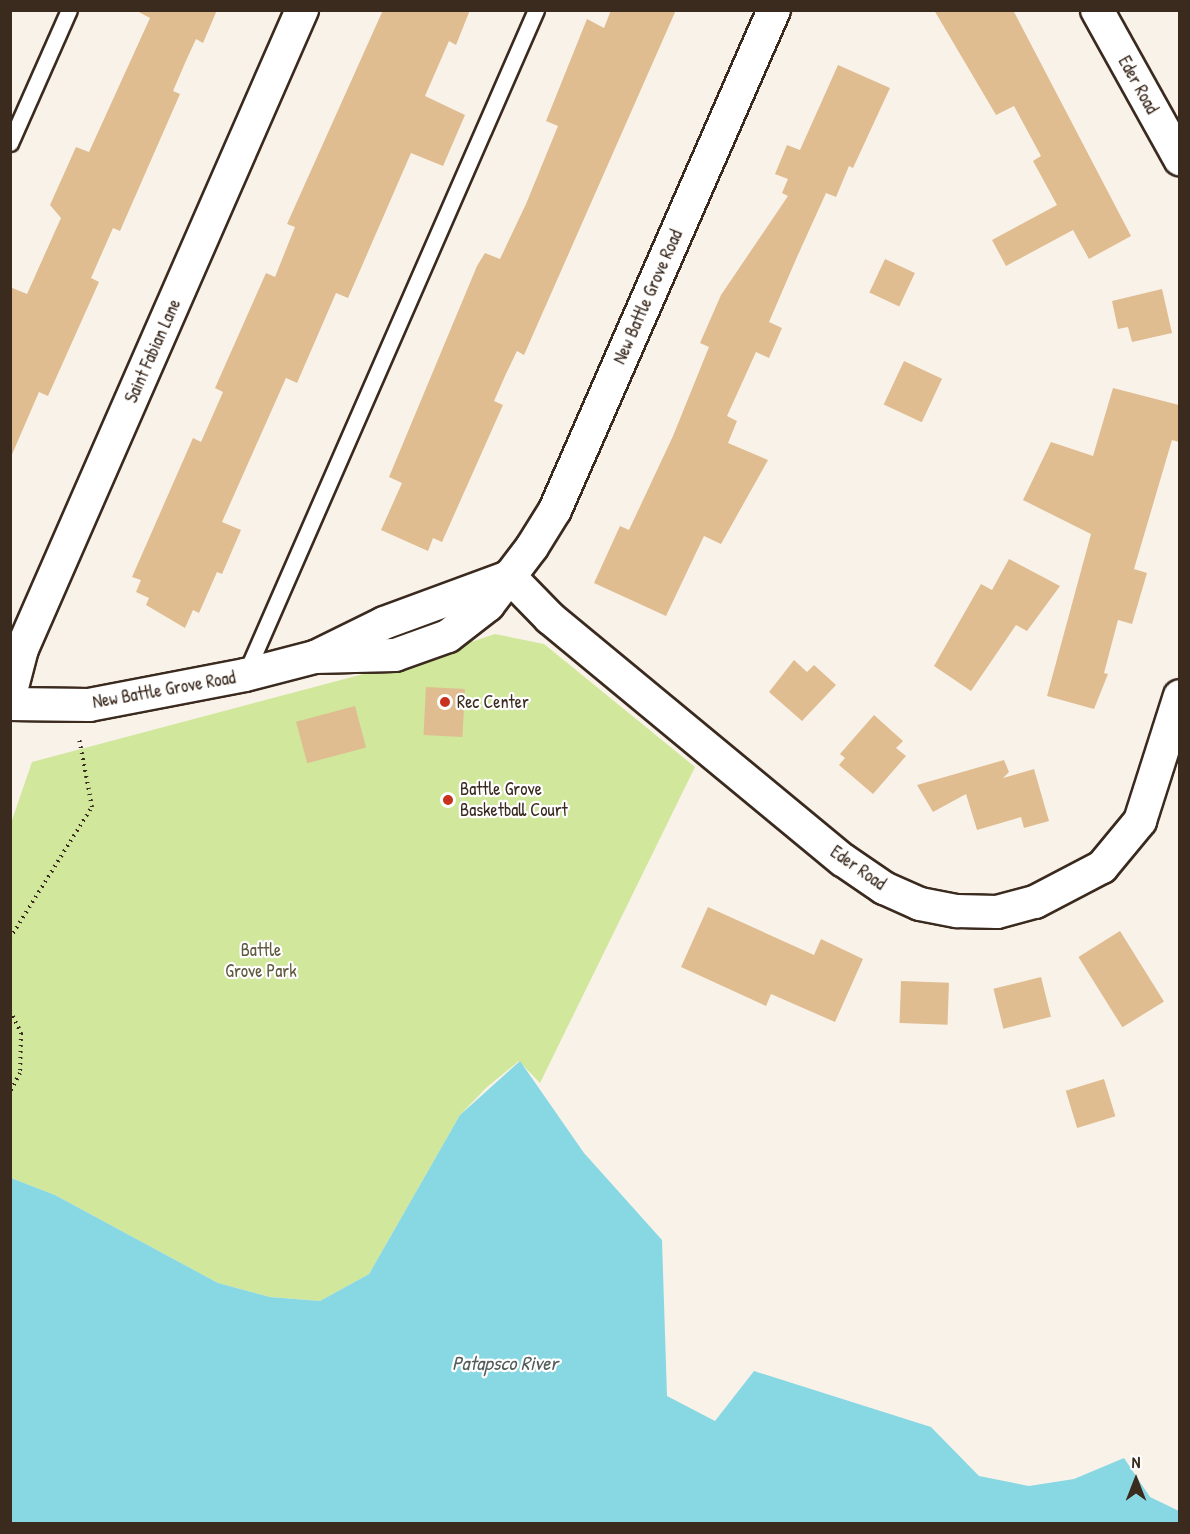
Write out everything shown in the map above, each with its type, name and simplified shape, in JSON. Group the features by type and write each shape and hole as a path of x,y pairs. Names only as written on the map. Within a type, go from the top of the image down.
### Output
{"street":[{"name":"Saint Fabian Lane","path":"10,695 22,649 303,10"},
{"name":"New Battle Grove Road","path":"10,704 73,705 244,675 315,657 384,623 509,576 555,510 774,10"},
{"name":"Eder Road","path":"1097,10 1179,159"},
{"name":"Eder Road","path":"509,576 550,618 843,860 884,888 920,904 957,911 997,912 1035,902 1102,867 1140,821 1179,696"}],"lane":[{"path":"10,143 69,10"},
{"path":"244,675 536,10"}],"path":[{"path":"10,938 92,807 73,705"},
{"path":"10,1011 21,1033 20,1072 10,1092"}],"green space":[{"name":"Battle Grove Park","path":"495,634 544,644 695,767 540,1083 519,1061 487,1087 460,1115 369,1274 320,1301 270,1297 218,1283 55,1195 11,1178 10,826 32,762 420,659"}],"water":[{"name":"Patapsco River","path":"520,1061 584,1153 662,1240 667,1396 715,1421 754,1371 931,1427 979,1476 1029,1486 1074,1479 1124,1458 1150,1497 1179,1511 1179,1523 11,1523 11,1178 55,1195 218,1283 270,1297 320,1301 369,1274 460,1115"}],"building":[{"path":"135,10 217,10 203,43 196,39 185,63 173,91 180,94 120,231 113,228 91,278 99,282 48,396 39,392 10,459 10,287 27,294 61,218 50,205 76,147 89,152 150,18"},
{"path":"383,10 470,10 456,45 449,41 425,96 465,115 443,166 411,153 348,298 336,293 297,383 286,378 222,522 241,530 222,574 217,572 199,613 193,610 185,628 146,605 149,598 136,592 141,580 132,577 193,438 201,442 223,392 215,388 266,273 275,277 295,227 287,224"},
{"path":"611,10 676,10 524,355 517,351 494,401 503,405 442,542 433,538 428,551 381,530 402,483 389,477 477,266 485,253 500,259 526,204 558,126 546,121 587,19 604,28"},
{"path":"934,10 1013,10 1131,236 1089,259 1073,230 1006,266 992,240 1057,205 1033,161 1041,156 1014,106 996,115"},
{"path":"838,65 890,88 853,168 849,166 836,197 826,193 797,257 769,322 782,328 769,358 756,352 727,416 737,421 728,443 768,460 721,544 704,536 666,616 594,583 620,526 629,530 673,436 709,347 700,343 721,295 788,196 782,193 788,179 775,174 787,145 800,150"},
{"path":"885,259 915,273 899,306 869,293"},
{"path":"1162,289 1172,333 1132,342 1128,327 1118,329 1112,301"},
{"path":"904,361 942,379 922,422 884,405"},
{"path":"1113,388 1179,405 1179,442 1172,440 1134,569 1147,573 1132,624 1118,620 1104,673 1108,674 1094,709 1047,696 1091,534 1023,500 1051,442 1093,456"},
{"path":"1009,559 1060,586 1027,631 1016,625 971,691 934,666 981,584 992,590"},
{"path":"794,660 807,672 814,665 836,685 802,721 769,692"},
{"name":"Rec Center","path":"426,687 465,689 462,737 423,735"},
{"path":"355,706 366,748 307,763 296,722"},
{"path":"874,715 903,741 896,748 906,756 873,794 839,765 845,758 840,754"},
{"path":"1004,760 1009,772 1003,778 1034,769 1049,821 1024,828 1021,817 977,830 966,794 933,812 917,785"},
{"path":"708,907 814,955 821,939 863,959 835,1022 771,994 766,1006 681,967"},
{"path":"1120,931 1164,1001 1122,1027 1078,957"},
{"path":"1041,977 1051,1017 1003,1029 993,989"},
{"path":"901,981 949,983 948,1025 900,1023"},
{"path":"1104,1079 1115,1116 1077,1128 1066,1091"}],"place":[{"name":"Rec Center","path":"445,702"},
{"name":"Battle Grove Basketball Court","path":"448,800"}]}
